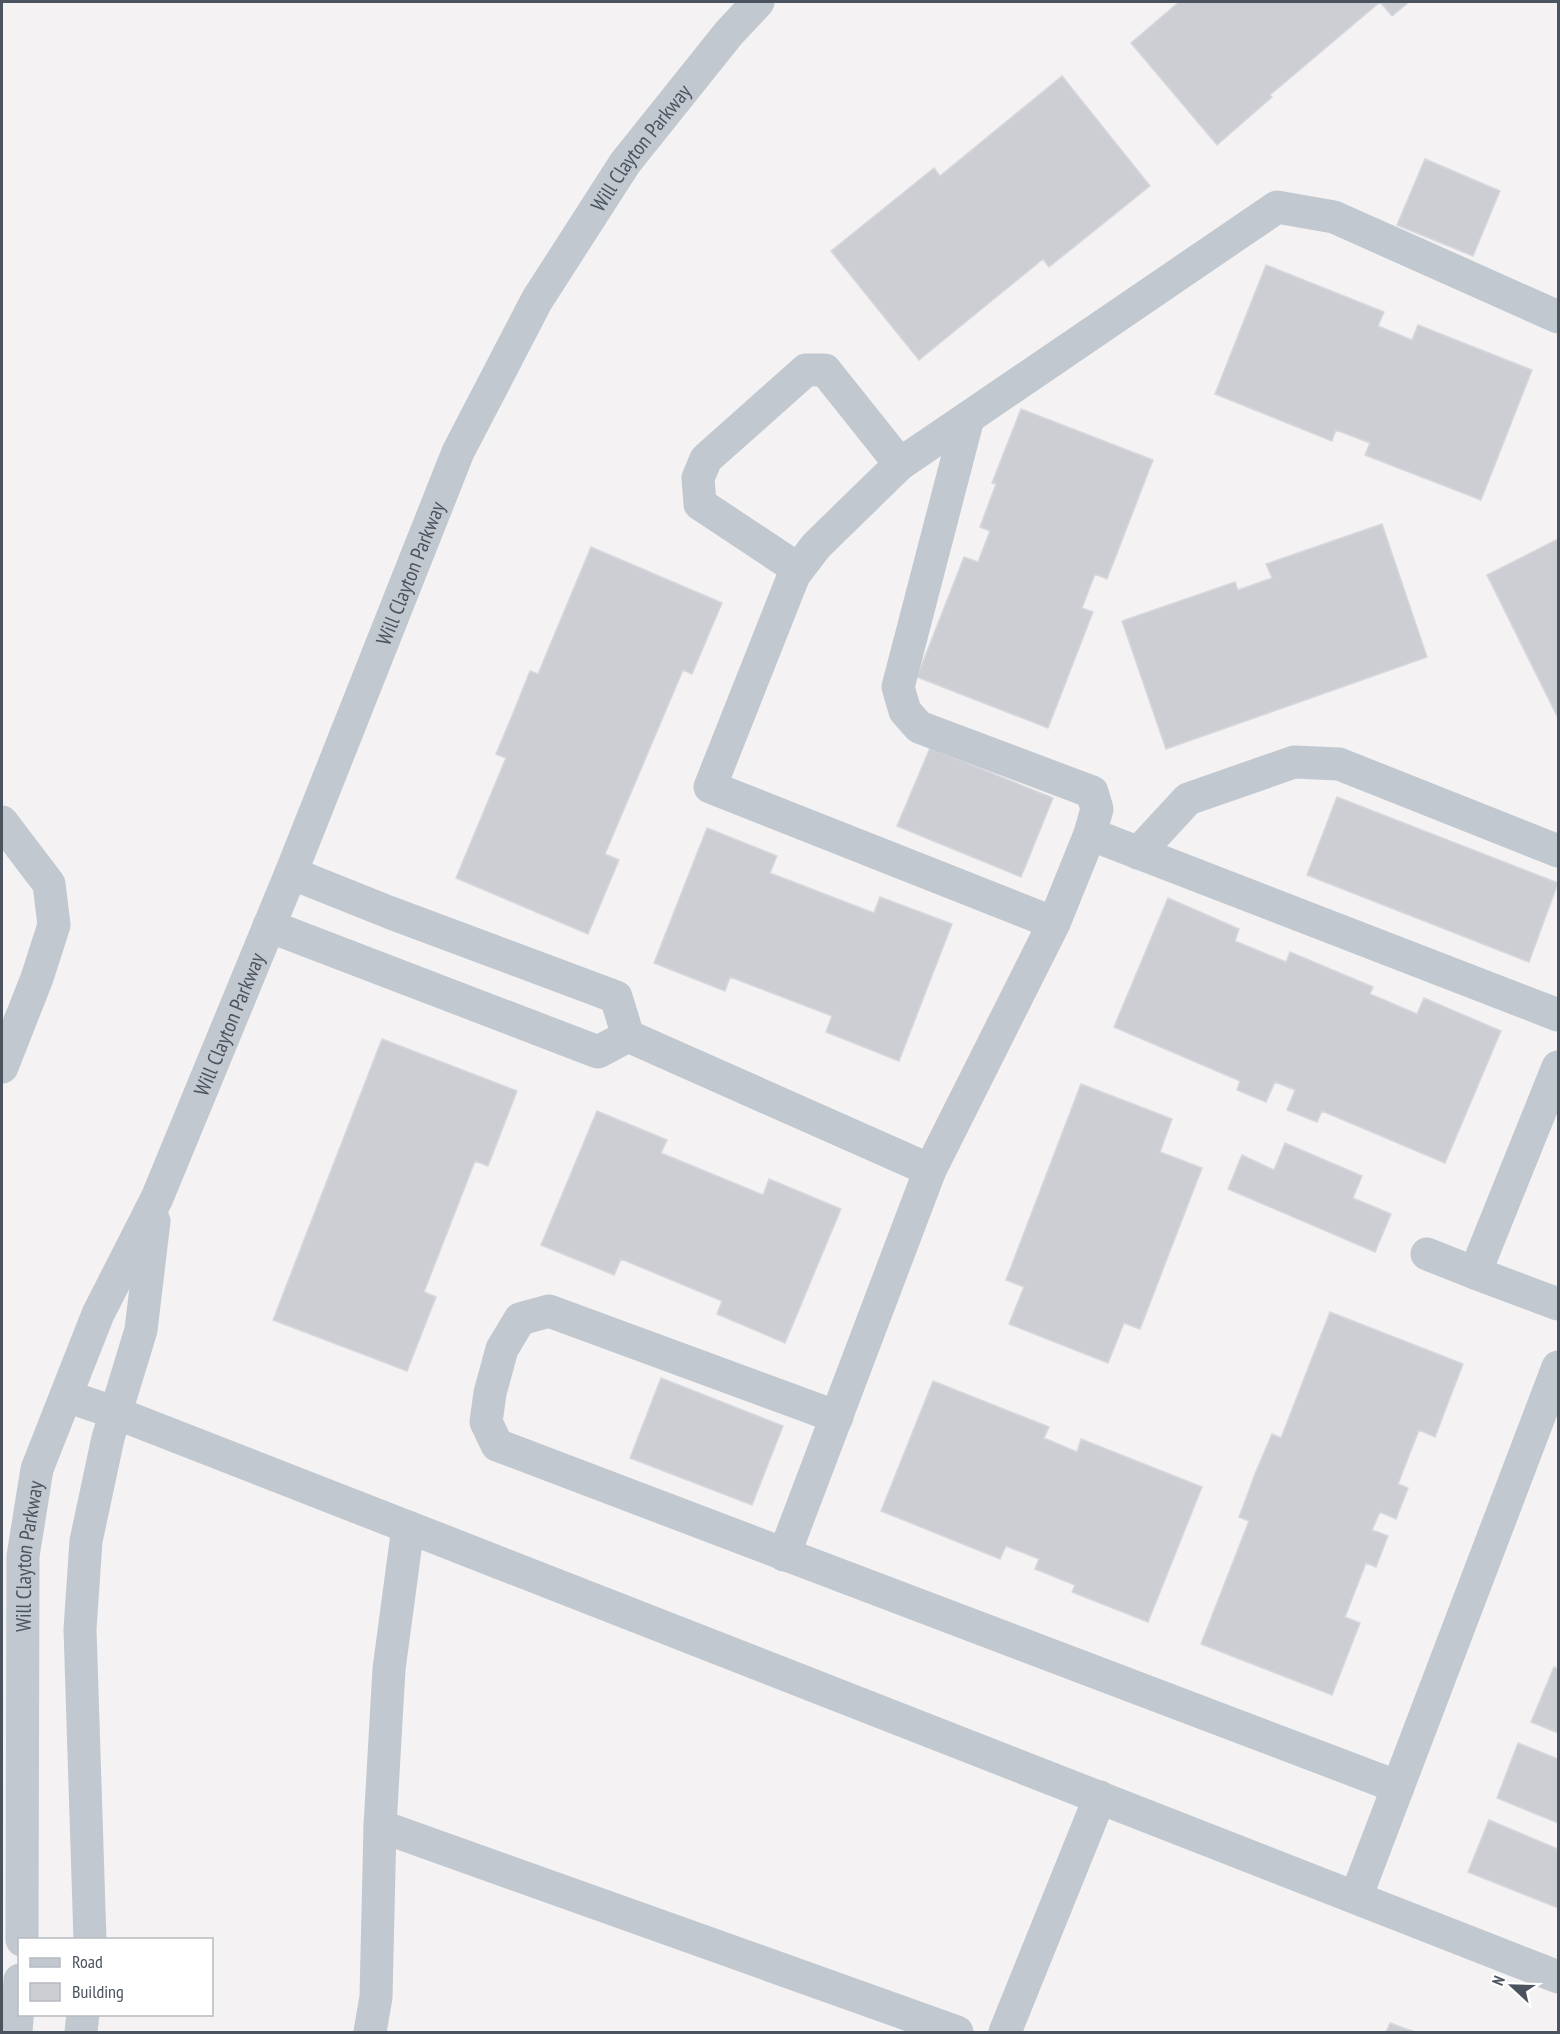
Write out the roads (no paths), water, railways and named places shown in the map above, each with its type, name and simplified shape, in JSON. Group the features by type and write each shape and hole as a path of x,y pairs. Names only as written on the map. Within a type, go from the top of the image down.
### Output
{"street":[{"name":"Will Clayton Parkway","path":"22,1938 23,1556 37,1469 98,1314 157,1198 291,873 459,452 537,300 625,163 729,33 758,2"},
{"path":"1054,923 710,787 798,569 816,546 900,464 1277,207 1334,217 1558,317"},
{"path":"798,569 700,504 698,478 706,459 806,370 825,370 900,464"},
{"path":"784,1555 930,1170 1054,923 1090,834 1097,809 1092,792 919,727 906,711 898,687 968,418"},
{"path":"1138,853 1188,799 1294,762 1339,764 1558,851"},
{"path":"2,822 48,884 54,925 37,978 2,1067"},
{"path":"1090,834 1558,1015"},
{"path":"291,873 616,997 628,1036 930,1170"},
{"path":"269,926 598,1052 628,1036"},
{"path":"1475,1273 1558,1067"},
{"name":"Will Clayton Parkway","path":"90,1938 80,1629 86,1541 108,1438 141,1330 157,1198"},
{"path":"1427,1254 1558,1304"},
{"path":"837,1417 549,1311 520,1319 502,1349 490,1393 486,1422 497,1445 1398,1787"},
{"path":"1356,1897 1558,1367"},
{"path":"66,1396 116,1413 1558,1977"},
{"path":"370,2032 376,1997 380,1827 389,1669 408,1527"},
{"path":"1005,2032 1100,1797"},
{"path":"380,1827 957,2032"},
{"path":"16,2032 18,2006"},
{"path":"81,2032 83,2016"}]}
